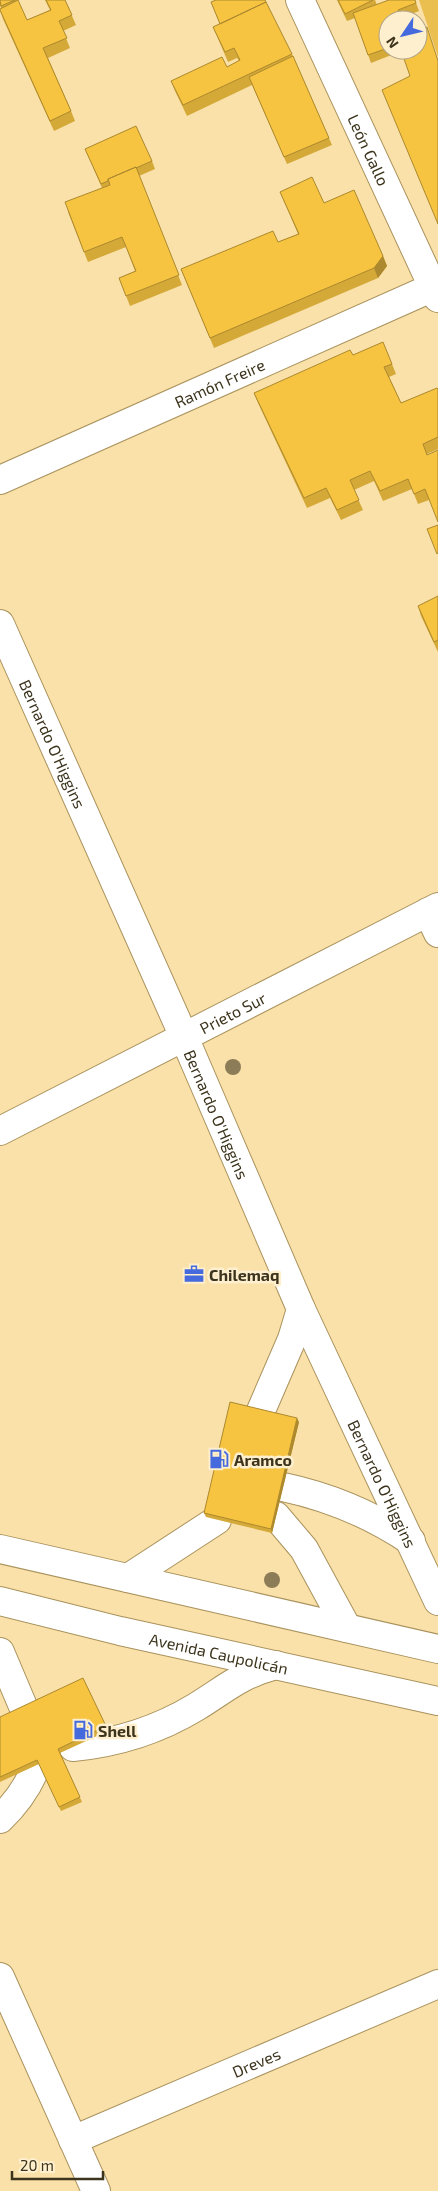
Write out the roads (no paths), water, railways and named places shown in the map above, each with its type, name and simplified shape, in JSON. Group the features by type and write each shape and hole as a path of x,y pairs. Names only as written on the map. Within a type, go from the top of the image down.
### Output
{"main road":[{"name":"León Gallo","path":"300,0 436,290"},
{"name":"Ramón Freire","path":"0,480 436,290"},
{"name":"Bernardo O'Higgins","path":"0,624 184,1036 301,1309 438,1601"},
{"name":"Prieto Sur","path":"0,1131 184,1036 435,918"},
{"path":"260,1413 292,1339 301,1309"},
{"path":"283,1487 341,1503 389,1526 411,1541"},
{"path":"276,1516 304,1549 347,1628"},
{"path":"128,1578 217,1520"},
{"path":"0,1548 438,1649"},
{"name":"Avenida Caupolicán","path":"0,1601 120,1631 438,1701"},
{"path":"0,1652 25,1711"},
{"path":"73,1747 117,1740 144,1732 195,1708 232,1682 253,1671 276,1665"},
{"path":"0,1820 16,1804 28,1786 37,1765"},
{"path":"0,1977 96,2191"},
{"name":"Dreves","path":"73,2140 438,1984"}],"place":[{"name":"Chilemaq","path":"194,1274"},
{"name":"Aramco","path":"219,1459"},
{"name":"Shell","path":"83,1730"}]}
